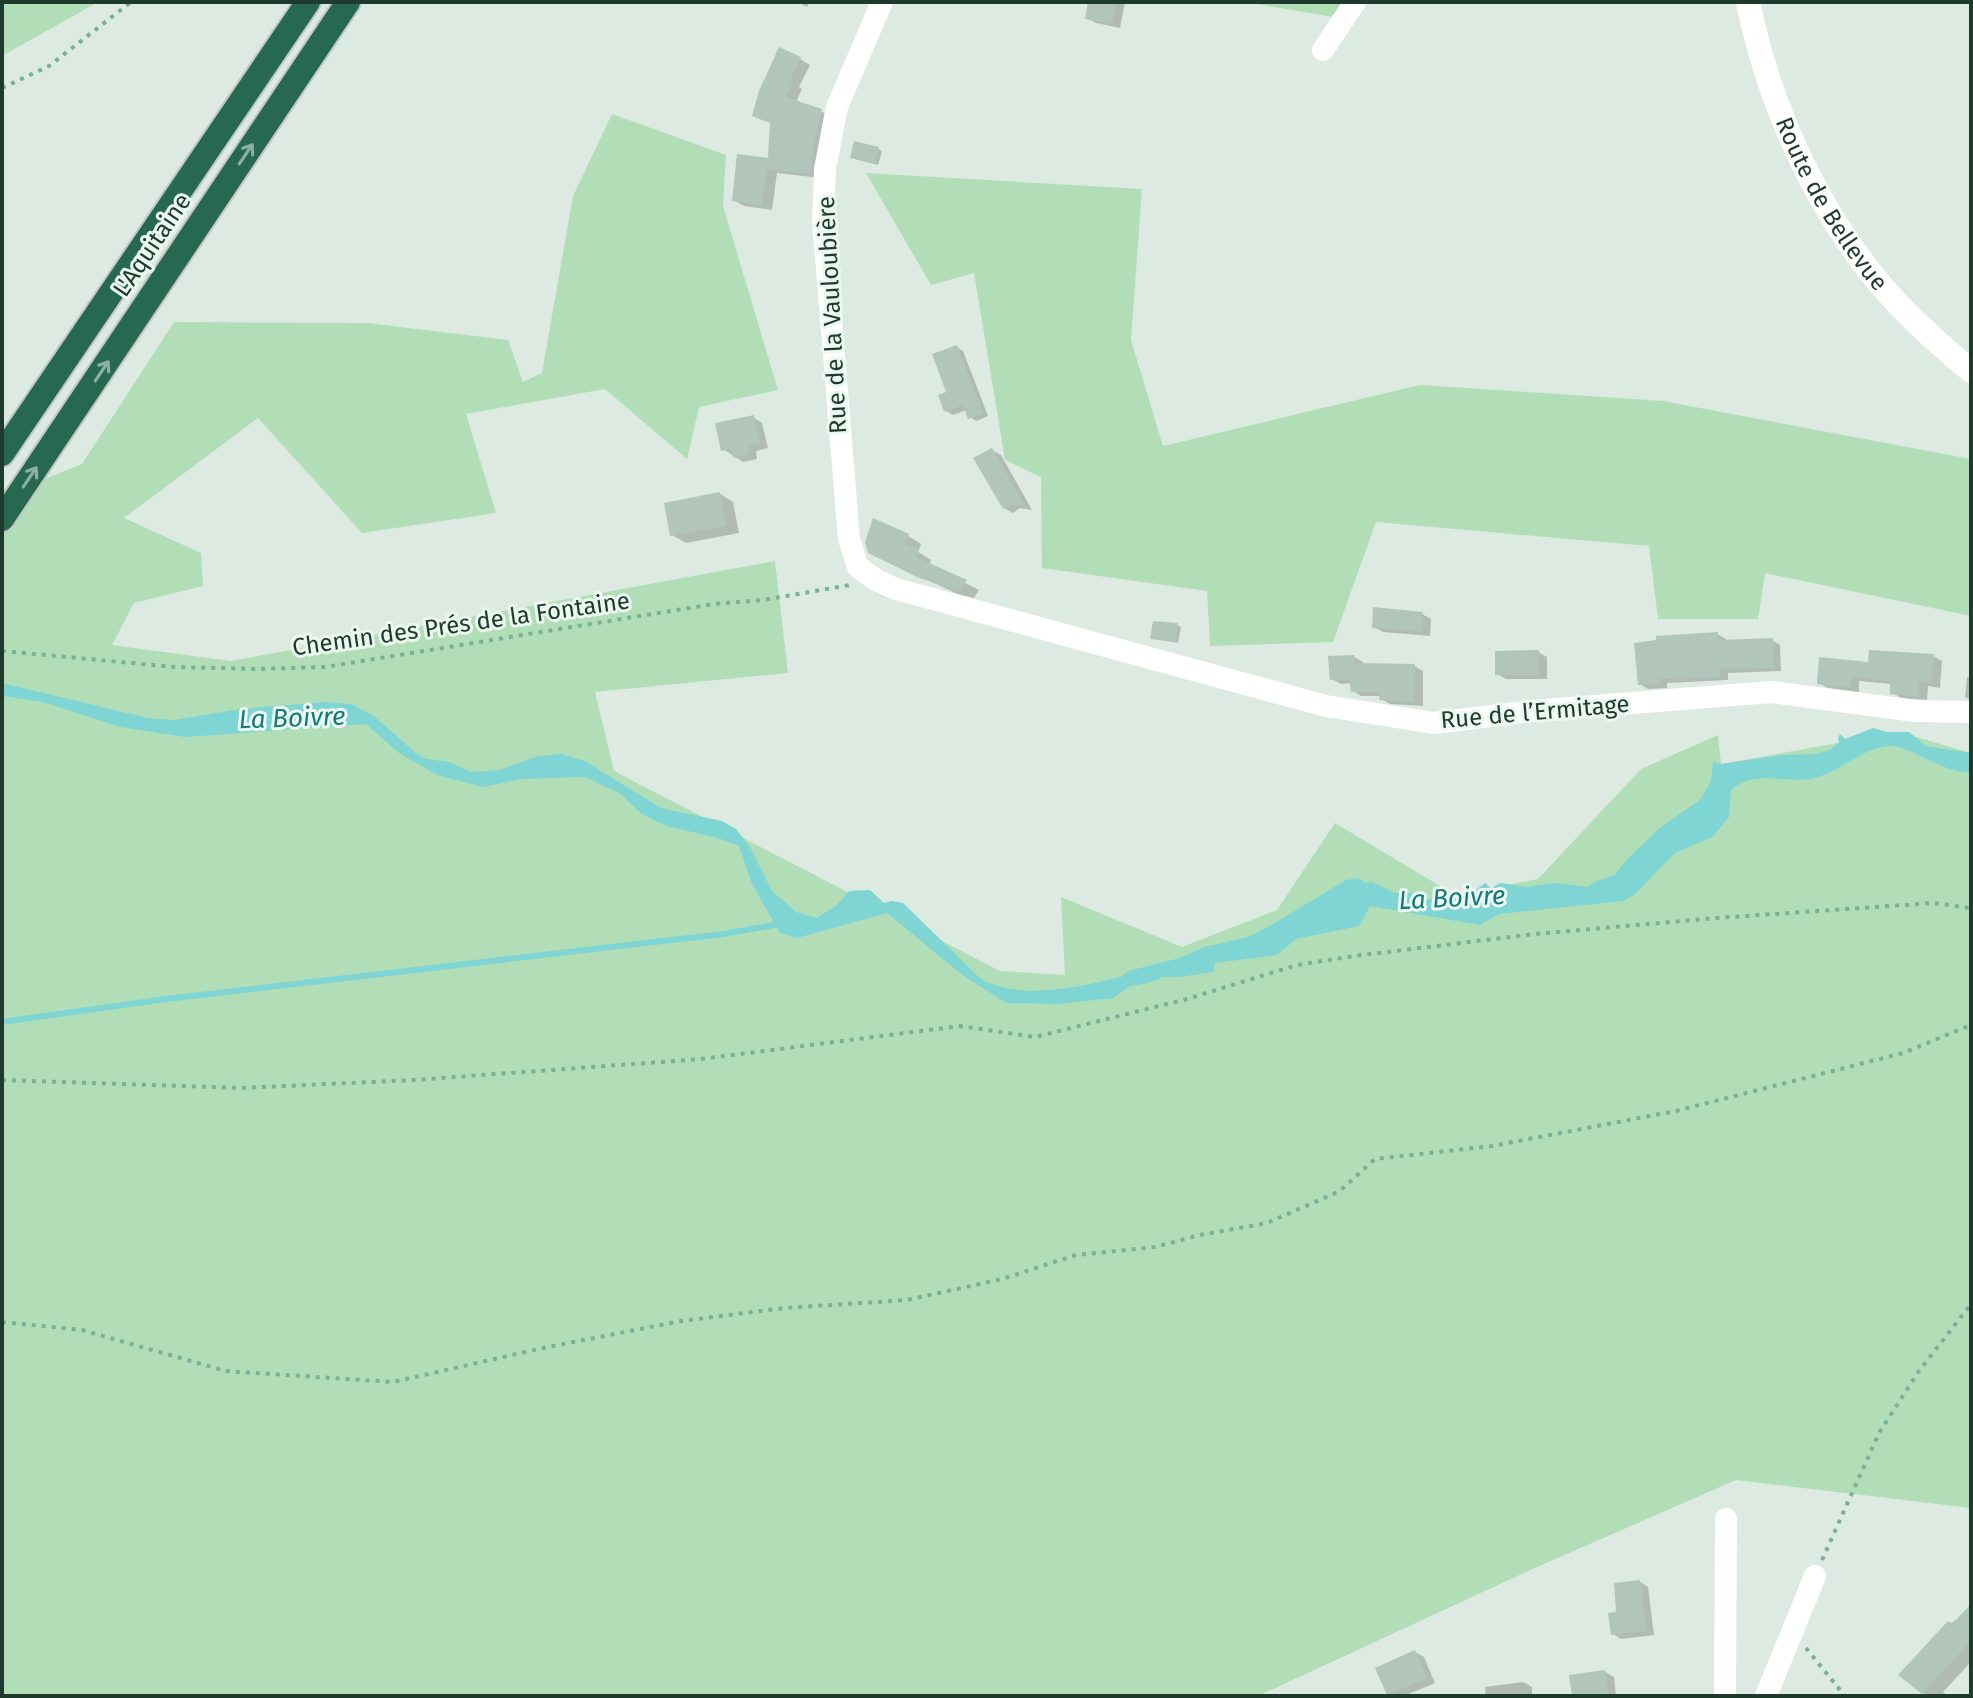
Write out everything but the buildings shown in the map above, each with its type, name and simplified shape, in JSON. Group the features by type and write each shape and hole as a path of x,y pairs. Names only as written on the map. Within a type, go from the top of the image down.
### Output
{"highway":[{"name":"L'Aquitaine","path":"2,454 308,2"},
{"name":"L'Aquitaine","path":"2,519 348,2"}],"street":[{"name":"Rue de la Vauloubière","path":"876,580 858,567 849,539 823,220 825,169 837,107 882,2"},
{"path":"1323,50 1355,2"},
{"name":"Route de Bellevue","path":"1748,2 1754,36 1771,88 1792,140 1827,207 1868,268 1928,335 1971,371"},
{"name":"Rue de l’Ermitage","path":"876,580 946,603 1326,706 1434,723 1532,711 1771,692 1915,711 1971,712"},
{"path":"1725,1696 1726,1519"},
{"path":"1766,1696 1815,1576"}],"path":[{"path":"2,88 49,66 131,2"},
{"name":"Chemin des Prés de la Fontaine","path":"2,651 175,667 325,667 876,580"},
{"path":"2,1080 241,1088 414,1080 686,1060 960,1026 1035,1037 1187,999 1297,965 1354,956 1535,934 1716,918 1933,903 1971,908"},
{"path":"2,1322 82,1330 226,1371 393,1382 681,1321 785,1308 907,1300 1002,1279 1076,1255 1155,1247 1267,1223 1340,1191 1375,1159 1492,1146 1676,1111 1903,1053 1971,1025"},
{"path":"1815,1576 1879,1433 1919,1371 1971,1304"},
{"path":"1792,1636 1811,1653 1845,1696"}],"green space":[{"path":"2,2 98,2 2,56"},
{"path":"1245,2 1364,2 1351,20"},
{"path":"612,114 726,155 723,206 778,390 699,407 687,459 605,389 466,414 496,513 362,533 258,418 124,518 201,553 203,586 134,603 112,645 231,661 775,561 788,673 595,692 614,771 1000,971 1065,975 1061,897 1182,947 1277,910 1335,823 1455,895 1538,879 1641,769 1718,735 1721,764 1899,732 1971,753 1971,1508 1736,1480 1537,1567 1258,1696 2,1696 2,496 82,464 174,322 367,323 508,340 523,382 542,373 573,196"},
{"path":"866,173 1142,189 1131,340 1163,446 1420,385 1663,401 1971,459 1971,616 1765,573 1758,619 1658,619 1649,546 1376,522 1333,642 1210,646 1207,591 1042,568 1041,477 1005,460 974,273 931,285"}],"water":[{"path":"2,683 148,718 174,720 240,709 326,702 351,704 375,717 417,754 427,759 449,762 471,772 499,770 538,756 561,754 585,761 661,808 722,821 736,829 750,847 772,891 796,912 817,918 837,905 849,891 870,890 884,903 903,903 981,979 997,986 1032,991 1068,988 1121,977 1128,971 1180,958 1204,947 1245,938 1346,880 1359,878 1395,893 1416,893 1425,899 1436,900 1469,895 1485,883 1491,888 1500,883 1526,887 1555,883 1588,887 1615,875 1626,860 1661,827 1700,800 1711,781 1713,762 1721,764 1783,755 1816,754 1830,750 1839,742 1840,734 1845,739 1873,728 1887,732 1909,732 1926,746 1971,753 1971,772 1948,768 1898,747 1879,748 1815,778 1761,778 1741,783 1731,790 1729,817 1712,837 1675,853 1635,894 1623,901 1499,914 1480,925 1370,906 1359,926 1296,939 1277,955 1215,963 1214,972 1163,977 1130,986 1113,998 1058,1004 1006,1003 961,974 887,913 797,938 780,933 752,884 739,846 666,826 642,814 619,793 585,777 521,779 483,787 437,775 399,753 366,724 185,737 120,727 43,702 2,696"}],"waterway":[{"name":"La Boivre","path":"2,1022 166,999 723,934 780,924"}]}
